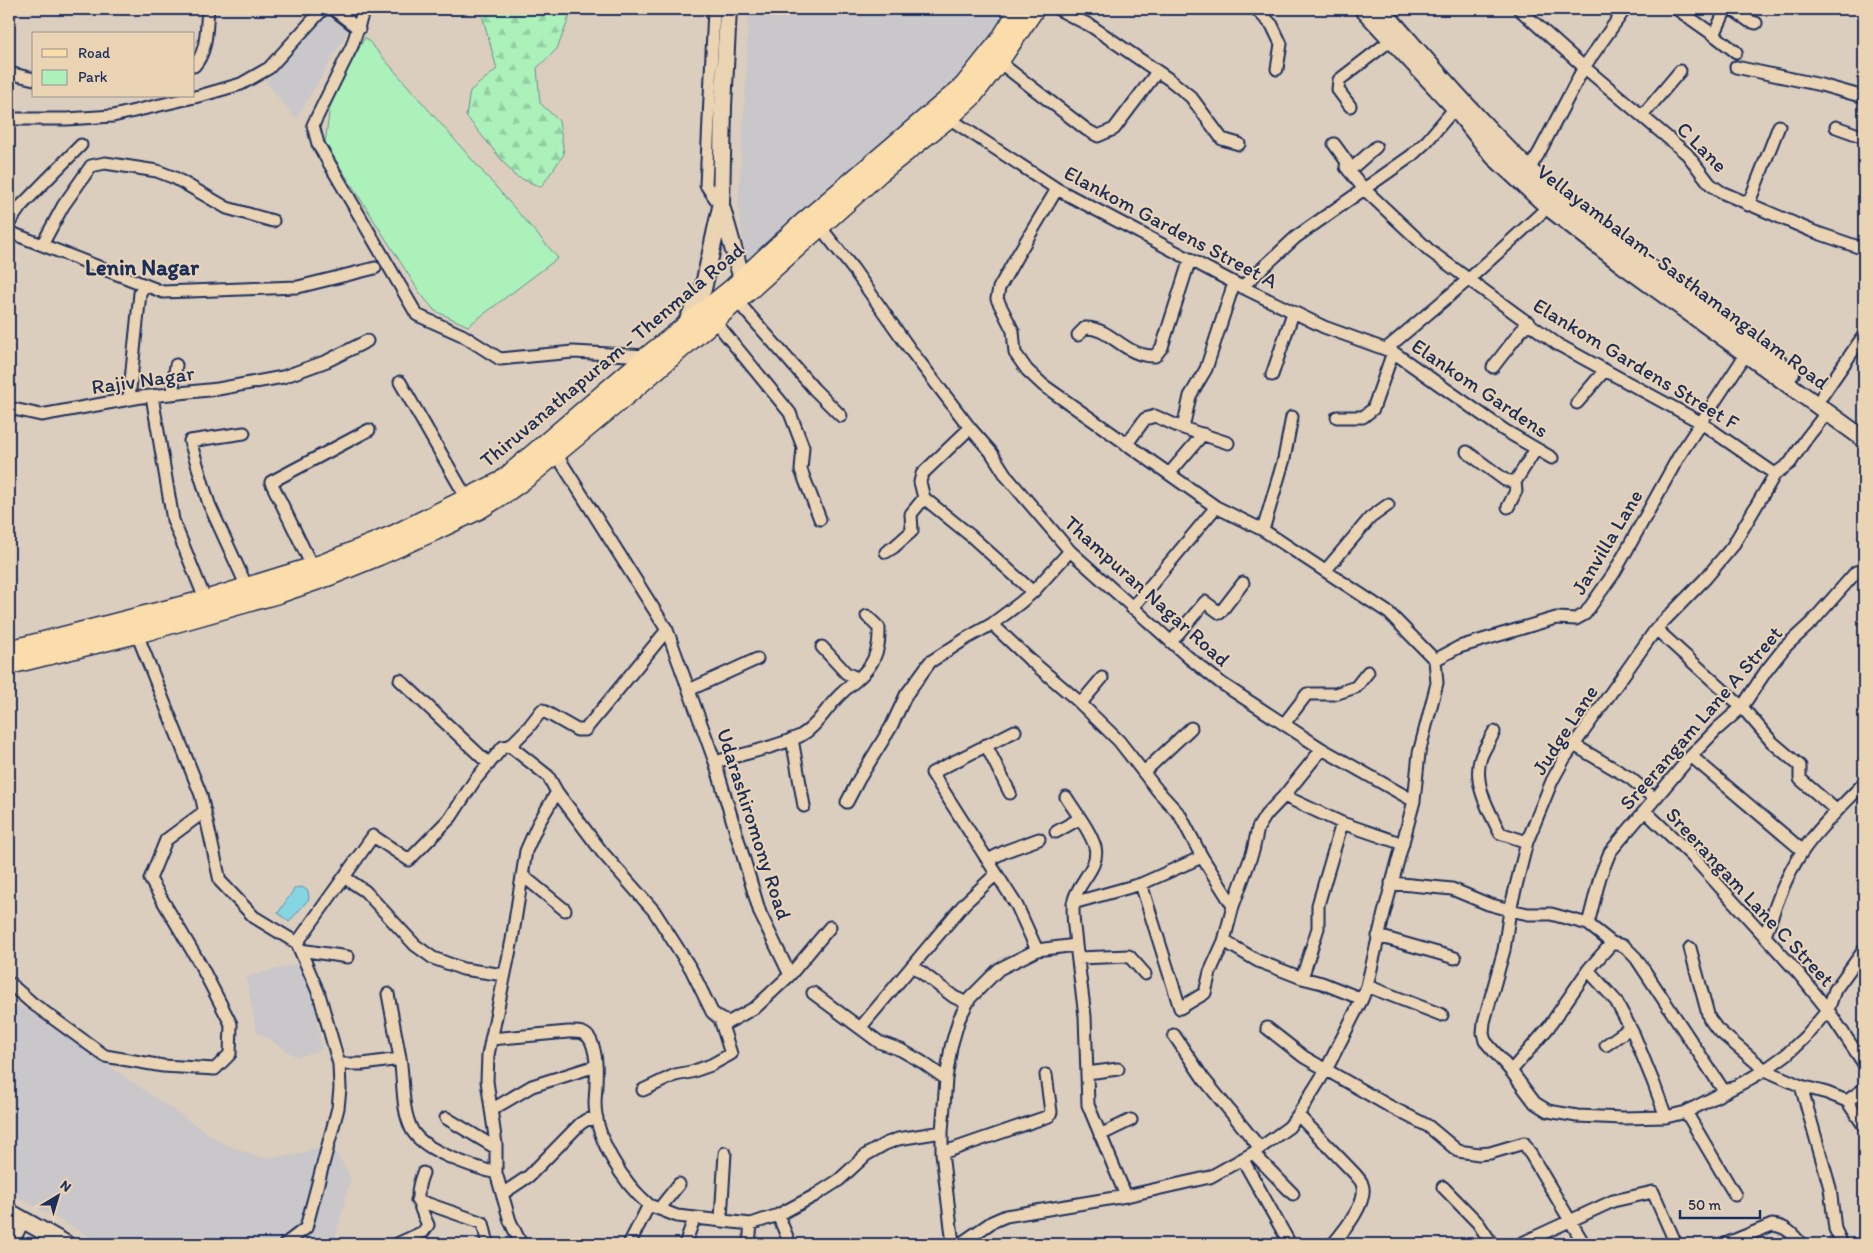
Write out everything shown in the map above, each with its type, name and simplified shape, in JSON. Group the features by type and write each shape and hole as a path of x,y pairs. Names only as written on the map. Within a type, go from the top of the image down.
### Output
{"main road":[{"path":"684,328 703,289 721,207 723,106 728,9"},
{"path":"9,650 247,587 316,574 380,556 471,505 527,478 552,448 714,320 816,221 880,173 942,114 999,41 1019,9"},
{"path":"942,114 972,97 1000,62 1035,9"},
{"name":"Vellayambalam- Sasthamangalam Road","path":"1364,9 1455,108 1494,157 1556,196 1594,234 1746,354 1828,411 1864,439"},
{"name":"Vellayambalam- Sasthamangalam Road","path":"1381,9 1482,124 1548,206 1594,234 1864,428"},
{"path":"721,207 743,290"},
{"name":"Thiruvanathapuram - Thenmala Road","path":"552,448 647,356 684,328 743,290"},
{"path":"9,665 137,634 278,594 316,574"},
{"path":"9,1212 66,1244"}],"street":[{"path":"195,65 201,59 205,42 208,9"},
{"path":"195,98 241,84 269,68 323,9 327,9"},
{"path":"333,9 359,29"},
{"path":"364,9 359,29 313,125 318,144 416,315 462,335 500,360 573,352 647,356"},
{"path":"714,9 706,150 706,186 721,207"},
{"path":"1058,9 1091,26 1191,97 1222,139 1240,144"},
{"path":"1256,9 1272,25 1281,44 1277,70"},
{"path":"1524,176 1584,67 1625,9"},
{"path":"1677,9 1714,34 1736,52"},
{"path":"1714,34 1726,9"},
{"path":"1732,9 1749,21 1756,23"},
{"name":"C Lane","path":"1524,10 1584,67 1687,154 1710,184 1721,192 1812,231 1864,248"},
{"path":"1350,106 1338,90 1339,80 1391,40"},
{"path":"1000,62 1087,130 1098,136 1114,129 1157,72"},
{"path":"1736,67 1821,85 1864,98"},
{"path":"1642,116 1655,103 1680,71"},
{"path":"9,73 32,79"},
{"path":"9,119 67,119 113,116 194,98"},
{"path":"1183,428 1190,396 1206,369 1238,285 1296,236 1411,156 1427,141 1455,108"},
{"name":"Elankom Gardens Street A","path":"942,114 1057,189 1238,285 1294,313 1347,336 1390,350"},
{"path":"1748,205 1779,126"},
{"path":"1836,127 1847,136 1864,137"},
{"name":"Elankom Gardens Street F","path":"1334,144 1347,162 1346,167 1364,189 1430,251 1557,344 1700,422 1775,474"},
{"path":"9,223 20,206 81,146"},
{"path":"1349,171 1376,147"},
{"path":"42,245 63,206 91,166 105,163 157,171 175,178 227,208 273,222"},
{"path":"960,1244 992,1222 1006,1216 1126,1196 1210,1177 1243,1160 1289,1127 1326,1070 1367,986 1378,936 1414,801 1419,753 1437,683 1435,660 1389,613 1263,530 1216,506 1126,445 1043,385 1027,370 1016,353 1013,331 997,299 999,288 1016,256 1057,189"},
{"path":"1337,417 1364,417 1373,409 1390,350 1548,206"},
{"name":"Thampuran Nagar Road","path":"816,221 909,348 970,428 991,452 1007,477 1070,551 1170,642 1222,683 1322,749 1414,801"},
{"path":"9,232 163,292 298,287 375,268"},
{"path":"1078,335 1085,328 1098,330 1137,354 1155,356 1162,347 1190,258"},
{"path":"130,399 140,293 144,286"},
{"path":"743,290 814,389 840,416"},
{"path":"1272,375 1294,313"},
{"path":"714,320 790,413 803,447 801,470 820,519"},
{"path":"1493,366 1528,322"},
{"path":"1822,396 1864,336"},
{"name":"Rajiv Nagar","path":"9,408 41,415 130,399 218,389 283,377 328,361 367,342"},
{"name":"Elankom Gardens","path":"1390,350 1504,430 1552,458"},
{"name":"Janvilla Lane","path":"1435,660 1459,647 1556,618 1576,619 1585,614 1614,573 1660,489 1700,422 1746,354"},
{"path":"172,394 176,366"},
{"path":"1577,403 1605,370"},
{"path":"400,382 471,505"},
{"path":"152,396 173,520 205,599"},
{"name":"Judge Lane","path":"1828,411 1790,463 1775,474 1732,547 1705,579 1656,629 1574,744 1552,781 1527,842 1510,910 1504,950 1484,1022 1483,1033 1485,1041 1512,1071 1536,1103 1548,1111 1577,1116 1666,1117 1686,1112 1765,1070 1787,1054 1805,1037 1828,1010 1836,990 1864,950"},
{"path":"1126,445 1146,419 1155,416 1183,428 1228,443"},
{"path":"1263,530 1284,459 1292,417"},
{"path":"970,428 922,474 920,482 924,498 1033,592"},
{"path":"316,574 272,482 369,430"},
{"path":"244,433 190,441 209,504 247,587"},
{"path":"1169,474 1203,434"},
{"name":"Udarashiromony Road","path":"552,448 667,630 715,762 760,913 790,975"},
{"path":"1508,507 1516,491 1514,482 1536,449"},
{"path":"1467,452 1505,480 1514,482"},
{"path":"886,552 894,548 912,531 911,514 924,498"},
{"path":"1325,571 1370,518 1388,505"},
{"path":"1132,608 1216,506"},
{"path":"847,802 891,727 906,695 930,662 992,624 1033,592 1070,551"},
{"name":"Sreerangam Lane A Street","path":"1588,924 1600,876 1610,852 1691,756 1717,728 1742,707 1766,670 1785,647 1812,622 1856,572 1864,571"},
{"path":"1170,642 1205,602 1220,613 1243,583"},
{"path":"715,762 792,738 810,730 835,700 870,665 875,657 879,643 879,628 867,616"},
{"path":"992,624 1081,703 1119,741 1180,815 1202,857 1233,906"},
{"path":"1656,629 1742,707 1772,742 1800,766 1800,778 1837,811"},
{"path":"298,946 373,836 409,860 451,816 475,780 503,747 510,746 542,710 578,730 585,730 667,630"},
{"path":"137,634 205,811 220,881 254,917 298,946 348,957"},
{"path":"822,647 846,673 857,678"},
{"path":"689,690 757,659"},
{"path":"1284,724 1308,694 1336,694 1356,687 1368,672"},
{"path":"1081,703 1102,678"},
{"path":"400,680 488,764"},
{"path":"1144,772 1191,728"},
{"path":"1015,732 932,773 1017,906 1038,950"},
{"path":"1494,732 1480,758 1478,778 1485,802 1500,833 1527,842"},
{"path":"792,738 804,806"},
{"path":"1574,744 1630,778 1655,799"},
{"path":"986,745 1010,793"},
{"path":"510,746 548,776 557,792 602,852 654,911 691,969 712,1012 720,1019 729,1022 756,1007 790,975 830,927"},
{"path":"1141,884 1180,1008 1205,992 1210,972 1224,941 1233,906 1253,851 1258,828 1266,815 1322,749"},
{"name":"Sreerangam Lane A Street","path":"1691,756 1803,851"},
{"path":"1765,936 1779,898 1803,851 1837,811 1864,784"},
{"path":"521,1244 510,1221 496,1173 496,1148 487,1081 488,1055 512,940 526,852 538,824 557,792"},
{"path":"1284,796 1342,823 1404,844"},
{"path":"1066,797 1080,819 1095,849 1092,865 1081,883 1073,903 1076,946 1085,1016 1088,1105 1126,1196"},
{"path":"9,982 32,1003 105,1056 163,1066 215,1069 230,1054 231,1024 200,964 150,879 166,840 205,811"},
{"name":"Sreerangam Lane C Street","path":"1644,811 1692,856 1765,936 1828,1010 1864,1064"},
{"path":"1056,832 1080,819"},
{"path":"1302,978 1318,928 1318,904 1342,823"},
{"path":"988,860 1039,839"},
{"path":"1073,903 1141,884 1202,857"},
{"path":"860,1028 965,903 996,874"},
{"path":"522,875 565,910"},
{"path":"344,878 365,891 415,945 433,958 463,969 504,975"},
{"path":"1392,883 1452,888 1488,904 1510,910 1528,914 1551,914 1588,924 1612,943 1624,946 1636,958 1724,1091"},
{"path":"1378,936 1455,958"},
{"path":"1224,941 1258,961 1362,999"},
{"path":"1512,1071 1548,1028 1588,970 1612,943"},
{"path":"285,1244 306,1228 338,1108 340,1089 339,1064 319,994 298,946"},
{"path":"953,1244 942,1153 942,1132 946,1079 951,1047 959,1019 968,1003 999,969 1038,950 1076,946"},
{"path":"1690,948 1709,1018 1717,1029 1765,1070 1801,1086 1847,1101 1864,1126"},
{"path":"1078,958 1128,956 1145,974"},
{"path":"913,966 954,997 968,1003"},
{"path":"1588,970 1616,1001 1630,1028 1666,1117"},
{"path":"1367,986 1442,1015"},
{"path":"813,993 879,1042 901,1050 946,1079"},
{"path":"388,994 400,1059 406,1114 413,1132 427,1144 453,1159 496,1173"},
{"path":"643,1090 675,1075 711,1065 731,1054 720,1019"},
{"path":"1266,1028 1304,1057 1428,1126 1458,1150 1479,1154 1490,1153 1524,1143 1584,1244"},
{"path":"1606,1045 1630,1028"},
{"path":"491,1039 581,1032 587,1034 595,1054 596,1118 605,1146 640,1198 654,1207 677,1216 694,1219 721,1219 751,1224 778,1215 799,1205 838,1180 866,1155 885,1144 898,1139 942,1132"},
{"path":"1174,1035 1203,1078 1293,1194"},
{"path":"339,1064 363,1064 400,1059"},
{"path":"492,1110 532,1086 596,1066"},
{"path":"1087,1073 1118,1069"},
{"path":"942,1153 1050,1116 1046,1075"},
{"path":"1801,1086 1830,1188 1835,1229 1842,1244"},
{"path":"1847,1101 1864,1089"},
{"path":"1686,1112 1735,1195"},
{"path":"1298,1115 1355,1174 1362,1184 1362,1198 1357,1211 1334,1244"},
{"path":"446,1118 496,1148"},
{"path":"502,1194 529,1176 580,1124 586,1120 596,1118"},
{"path":"1100,1135 1131,1120"},
{"path":"721,1219 725,1153"},
{"path":"1243,1160 1286,1243"},
{"path":"397,1244 423,1232 428,1225 416,1196 423,1173"},
{"path":"629,1244 654,1207 679,1184"},
{"path":"1444,1187 1478,1223 1492,1244"},
{"path":"1520,1244 1613,1201 1653,1192 1676,1244"},
{"path":"418,1200 483,1223 488,1244"},
{"path":"778,1215 790,1244"},
{"path":"685,1244 694,1219"},
{"path":"12,1244 24,1220"},
{"path":"749,1244 751,1224"},
{"path":"1725,1244 1772,1225 1786,1229 1801,1244"}],"shaded area":[{"path":"748,9 1011,9 973,63 747,266 738,206 746,78"},
{"path":"325,17 336,20 348,31 296,119 266,82"},
{"path":"299,963 313,997 322,1050 297,1057 257,1032 246,977"},
{"path":"9,998 222,1143 261,1158 295,1155 330,1143 351,1177 334,1244 103,1244 9,1192"}],"green space":[{"path":"485,9 570,9 571,13 557,49 537,68 540,103 559,121 564,154 541,187 515,176 466,116 470,91 497,69 482,15"},
{"path":"365,37 558,258 468,326 435,311 420,293 325,143 330,107 340,83"}],"water":[{"path":"302,887 308,891 309,899 289,922 278,913 295,888"}],"district":[{"name":"Lenin Nagar","path":"142,267"}]}
